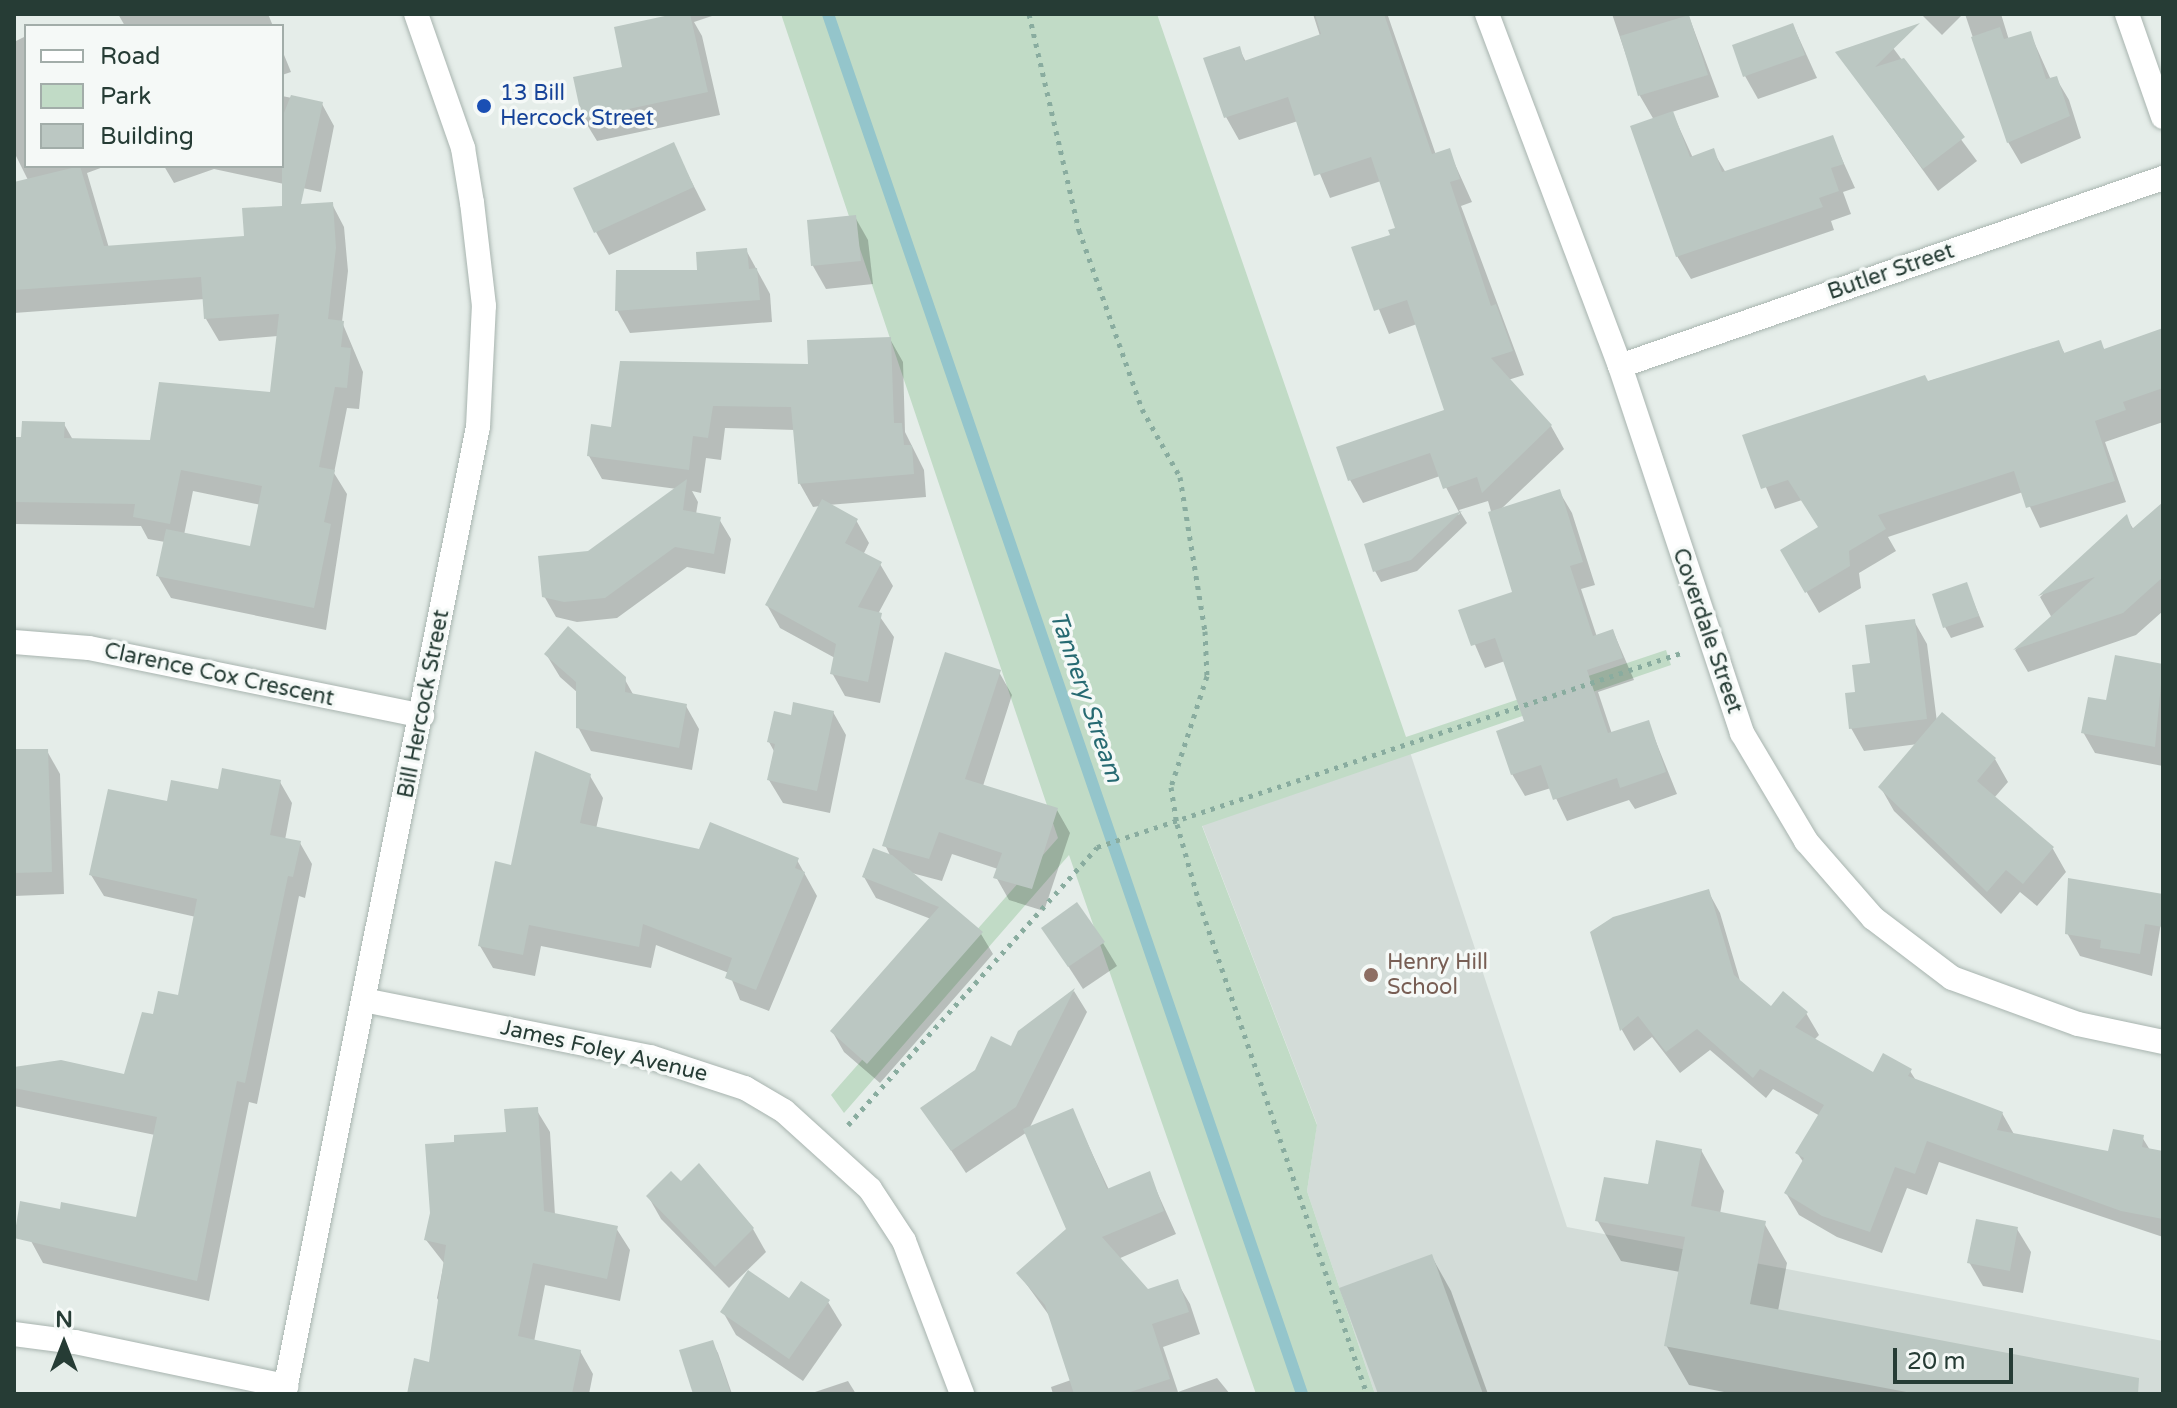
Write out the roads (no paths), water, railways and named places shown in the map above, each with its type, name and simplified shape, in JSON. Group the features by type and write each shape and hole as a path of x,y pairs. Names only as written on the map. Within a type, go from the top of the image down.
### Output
{"street":[{"name":"Bill Hercock Street","path":"285,1390 478,427 484,306 463,148 416,14"},
{"name":"Coverdale Street","path":"1487,14 1620,366 1709,642 1742,733 1806,841 1873,918 1952,978 2009,1002 2163,1042"},
{"path":"2127,14 2163,117"},
{"name":"Butler Street","path":"1620,366 2163,178"},
{"name":"Clarence Cox Crescent","path":"14,642 89,648 422,716"},
{"name":"James Foley Avenue","path":"364,1000 693,1069 745,1088 829,1147 870,1189 904,1241 962,1394"},
{"path":"14,1334 75,1342 285,1390"}],"waterway":[{"name":"Tannery Stream","path":"828,14 1302,1394"}],"place":[{"name":"13 Bill Hercock Street","path":"484,106"},
{"name":"Henry Hill School","path":"1371,975"}]}
